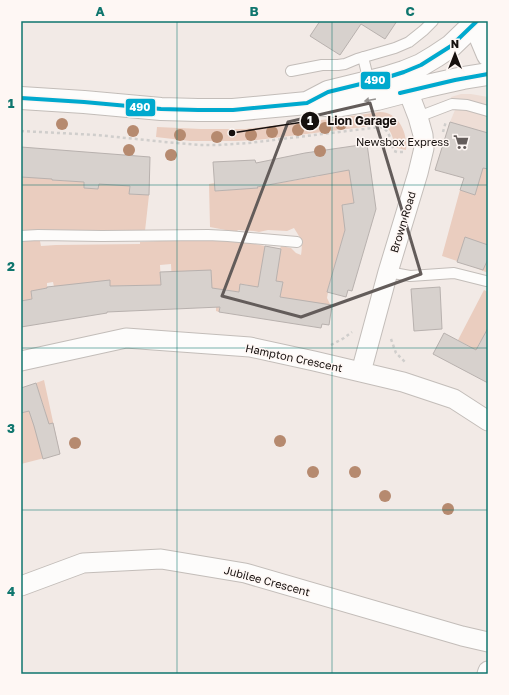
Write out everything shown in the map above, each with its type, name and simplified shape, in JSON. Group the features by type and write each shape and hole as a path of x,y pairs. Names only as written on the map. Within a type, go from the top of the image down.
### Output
{"main road":[{"path":"477,21 480,36 488,55"},
{"path":"21,98 161,109 198,110 233,110 307,103 336,106 376,99 405,82 421,65 443,52 477,21"},
{"path":"307,103 328,92 369,82 405,82 463,78 488,74"}],"street":[{"name":"Brown Road","path":"361,372 388,272 422,158 424,142 418,117 405,82"},
{"name":"Hampton Crescent","path":"21,361 126,338 250,347 403,382 454,399 488,420"},
{"name":"Jubilee Crescent","path":"21,586 83,563 161,559 245,573 462,636 488,642"}],"lane":[{"path":"291,71 320,65 345,64 395,48 408,42 433,21"},
{"path":"363,57 369,82"},
{"path":"418,117 452,104 467,105 488,110"},
{"path":"21,236 208,235 297,242"},
{"path":"388,272 410,276 454,273 486,281"}],"path":[{"path":"21,131 97,135 175,143 218,145 249,144 380,127 384,128 388,133 394,151 408,153"},
{"path":"326,346 344,338 355,329"}],"highlighted area":[{"path":"370,103 421,274 301,317 222,296 288,122"}],"shaded area":[{"path":"461,94 488,97 488,169 484,168 475,195 460,190 464,178 435,170 455,110 451,97"},
{"path":"380,112 387,113 392,116 401,125 404,131 406,150 397,148 390,131 385,126 380,125 257,140 190,141 156,137 157,127 245,129"},
{"path":"349,167 354,203 342,205 343,213 372,222 371,227 348,220 327,292 327,298 333,310 280,297 283,282 247,293 248,285 241,284 239,292 222,289 219,312 216,311 216,307 172,284 171,264 160,265 161,285 110,286 110,281 56,296 53,282 47,283 47,288 31,291 32,299 21,301 21,241 40,241 41,246 140,244 140,242 195,239 221,240 246,242 280,249 281,246 291,248 296,253 301,255 301,241 294,228 287,231 268,230 259,232 238,230 236,232 210,227 209,184 215,183 215,191 257,188 256,172 265,172 267,185 320,176 320,171"},
{"path":"483,168 488,169 488,273 442,256 460,190 475,195"},
{"path":"53,174 52,180 65,181 66,174 85,176 84,187 98,189 99,184 130,177 129,194 149,195 145,231 21,231 21,177"},
{"path":"484,290 488,292 488,346 480,342 476,350 458,340"},
{"path":"44,380 60,454 21,464 21,413 29,411 46,414 36,383"}],"building":[{"path":"320,21 397,21 385,39 361,24 340,55 310,36"},
{"path":"450,122 488,133 488,169 483,168 475,195 460,190 464,178 435,170"},
{"path":"367,144 376,209 352,291 348,290 346,297 327,292 345,230 342,205 354,203 349,170 257,187 258,188 215,191 213,162 255,160 256,163 305,153"},
{"path":"21,147 150,157 149,195 129,194 130,186 99,184 98,189 84,188 84,182 21,177"},
{"path":"465,237 488,245 488,259 483,270 457,262"},
{"path":"265,246 281,249 276,281 283,282 280,297 332,305 329,325 322,324 321,328 219,312 220,307 107,312 21,327 21,301 32,299 31,291 47,287 110,280 110,286 161,285 160,272 211,270 212,288 239,292 240,284 258,287"},
{"path":"440,287 442,329 414,331 411,289"},
{"path":"488,328 488,383 433,354 444,333 476,350"},
{"path":"36,383 49,424 53,423 60,454 43,459 29,411 21,413 21,388"}],"transit line":[{"name":"490","path":"21,98 161,109 198,110 233,110 307,103 328,92 385,78 421,65 451,46 477,21"},
{"name":"490","path":"400,93 488,74"}],"place":[{"name":"Lion Garage","path":"232,133"},
{"name":"Newsbox Express","path":"461,142"}]}
